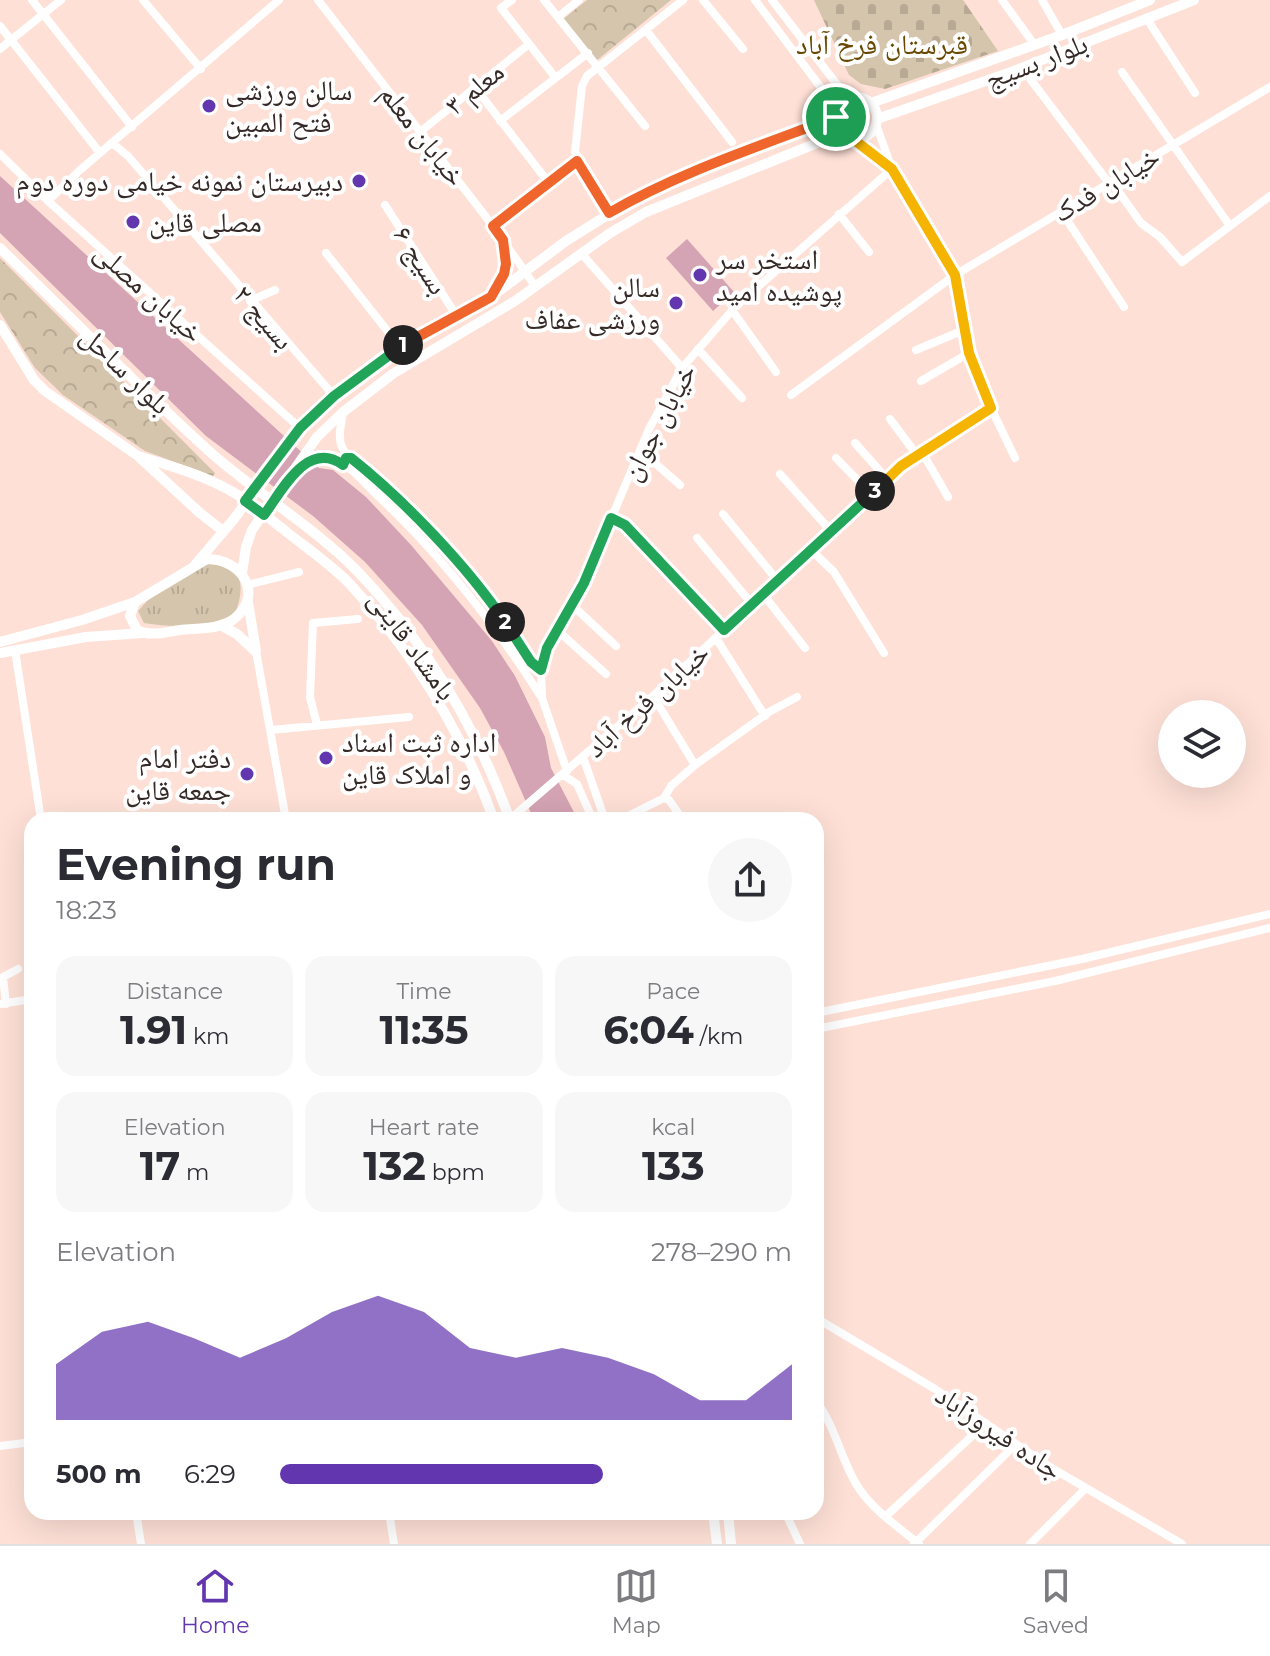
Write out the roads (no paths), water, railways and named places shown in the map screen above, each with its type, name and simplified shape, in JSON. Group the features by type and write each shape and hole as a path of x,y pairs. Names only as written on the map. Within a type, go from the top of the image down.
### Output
{"main road":[{"name":"بلوار بسیج","path":"871,103 1150,0"},
{"name":"بلوار بسیج","path":"876,121 1194,0"},
{"path":"854,98 871,103 876,121 866,137 853,139 842,133 835,122 847,99 854,98"},
{"path":"195,565 300,428 334,396 400,347 491,297 566,241 638,196 837,113"},
{"path":"242,573 252,530 317,437 343,412 394,373 505,308 581,253 646,212 842,133"},
{"path":"491,297 504,274 503,240"},
{"name":"بلوار ساحل","path":"0,248 210,452 274,501"},
{"name":"بلوار ساحل","path":"0,325 34,380 45,391 138,456 223,531"},
{"name":"بلوار ساحل","path":"138,456 214,482 264,515"},
{"name":"بامشاد قاینی","path":"274,501 338,554 376,593 439,674 492,770 507,812"},
{"name":"بامشاد قاینی","path":"264,515 349,583 426,681 455,728 491,812"},
{"path":"328,564 338,554"},
{"path":"0,653 9,644 135,602 207,559 220,559 233,564 242,573 247,585 256,651"},
{"path":"9,644 222,626 234,620 248,598"},
{"path":"135,602 131,609 132,624 143,633"},
{"path":"222,626 237,634 256,651"},
{"path":"714,1520 717,1544"},
{"path":"729,1520 731,1544"}],"street":[{"path":"32,0 132,127"},
{"path":"0,49 61,0"},
{"path":"143,0 201,69"},
{"path":"48,201 279,0"},
{"name":"خیابان معلم","path":"318,0 493,226 535,286"},
{"path":"512,0 501,8 555,77"},
{"path":"544,0 645,126"},
{"path":"558,17 579,0"},
{"path":"609,213 577,161 574,142 582,86 587,76 683,0"},
{"path":"703,0 743,49"},
{"path":"755,0 837,113"},
{"path":"772,0 842,91 854,98"},
{"path":"1002,0 1034,44"},
{"path":"1042,0 1062,35"},
{"path":"1147,19 1195,93"},
{"path":"0,26 100,153"},
{"path":"646,30 732,142"},
{"name":"معلم ۳","path":"420,132 529,44"},
{"path":"500,121 588,53"},
{"path":"1022,68 1141,223 1160,237 1182,262 1270,196"},
{"path":"1122,72 1230,226"},
{"path":"474,86 548,182"},
{"name":"خیابان فدک","path":"791,395 955,275 1270,87"},
{"path":"876,121 892,169 955,275 969,353 1015,458"},
{"path":"853,139 892,169"},
{"name":"بسیج ۲","path":"112,143 128,156 334,396"},
{"name":"خیابان مصلی","path":"0,154 300,428"},
{"path":"493,226 577,161"},
{"name":"خیابان جوان","path":"541,670 547,648 594,560 640,450 682,368 732,310 892,169"},
{"name":"بسیج ۶","path":"385,205 456,315"},
{"path":"1061,211 1124,307"},
{"path":"839,214 869,252"},
{"path":"326,253 400,347"},
{"path":"581,253 682,368"},
{"path":"250,301 275,290"},
{"path":"732,310 776,372"},
{"path":"916,350 964,330"},
{"path":"698,349 742,398"},
{"path":"921,381 969,353"},
{"name":"خیابان فرخ آباد","path":"519,812 653,696 887,479 991,408"},
{"path":"343,412 341,444 351,458 392,492 443,547 502,617 531,662 541,670 542,698 565,773 577,784 589,812"},
{"path":"890,419 920,454 948,497"},
{"path":"855,443 887,479"},
{"path":"640,450 680,485"},
{"path":"343,465 346,458 351,458"},
{"path":"836,458 871,494"},
{"path":"296,469 321,459 335,459 391,508 452,573 490,621 542,698"},
{"path":"780,474 830,530"},
{"path":"723,514 777,580"},
{"path":"611,518 625,525 724,630"},
{"path":"697,538 752,604"},
{"path":"810,549 834,572 884,653"},
{"path":"247,585 299,572"},
{"path":"763,594 805,648"},
{"path":"572,605 616,646"},
{"path":"317,725 310,697 313,623 358,619"},
{"path":"557,630 606,674"},
{"path":"716,638 765,716"},
{"path":"9,644 40,812"},
{"path":"256,651 285,812"},
{"path":"653,696 695,765"},
{"path":"636,812 664,798 671,786 695,765 797,697"},
{"path":"271,730 409,717"},
{"path":"583,757 602,812"},
{"path":"664,798 677,812"},
{"path":"824,1011 1082,959 1270,914"},
{"path":"824,1027 1025,988 1270,928"},
{"path":"18,969 3,977 3,1004 24,1000"},
{"name":"جاده فیروزآباد","path":"824,1323 935,1389 1015,1445 1182,1544"},
{"path":"824,1415 857,1485 877,1511 917,1543 1015,1445"},
{"path":"886,1516 986,1423"},
{"path":"0,1446 24,1443"},
{"path":"1030,1544 1086,1488"},
{"path":"137,1520 141,1544"},
{"path":"390,1520 394,1544"},
{"path":"789,1520 800,1544"}],"place":[{"name":"سالن ورزشی فتح المبین","path":"209,106"},
{"name":"دبیرستان نمونه خیامی دوره دوم","path":"359,181"},
{"name":"مصلی قاین","path":"133,222"},
{"name":"استخر سر پوشیده امید","path":"700,275"},
{"name":"سالن ورزشی عفاف","path":"676,303"},
{"name":"اداره ثبت اسناد و املاک قاین","path":"326,758"},
{"name":"دفتر امام جمعه قاین","path":"247,774"}],"park label":[{"name":"قبرستان فرخ آباد","path":"882,44"}]}
